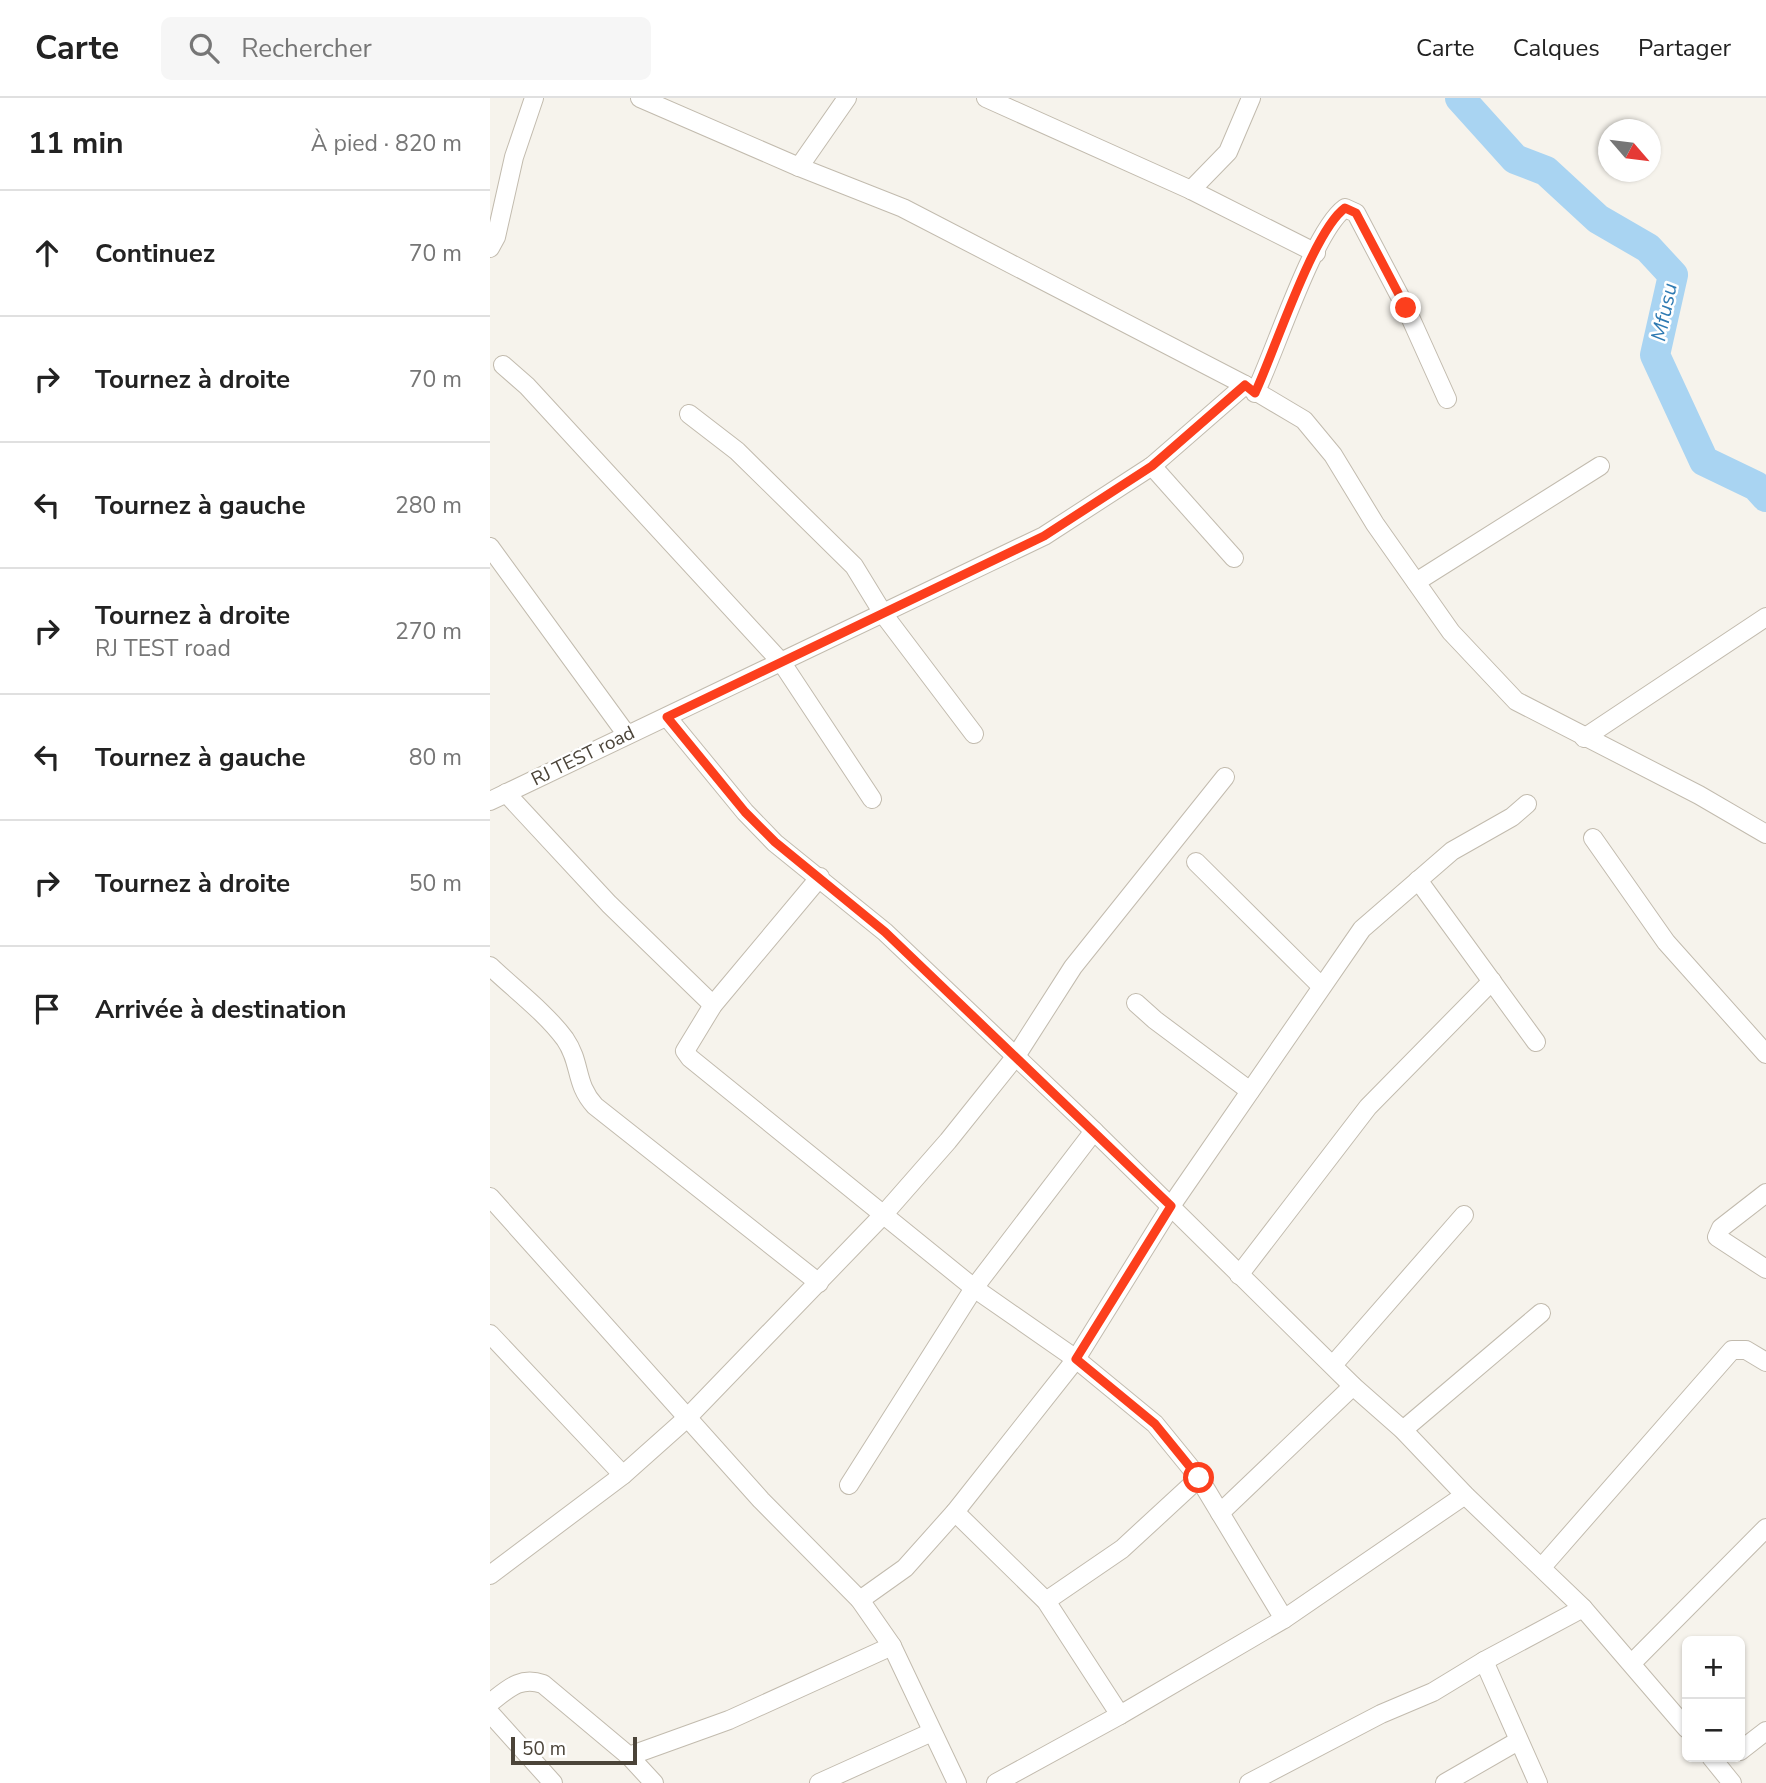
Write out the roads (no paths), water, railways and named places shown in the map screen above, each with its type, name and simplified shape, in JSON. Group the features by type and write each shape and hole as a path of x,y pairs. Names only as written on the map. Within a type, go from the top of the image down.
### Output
{"street":[{"path":"490,248 496,237 514,157 534,98"},
{"path":"640,98 914,213 1304,420 1333,455 1368,513 1451,632 1516,701 1584,738 1699,794 1766,834"},
{"path":"799,167 847,98"},
{"path":"986,98 1191,190 1317,253"},
{"path":"1191,190 1228,152 1251,98"},
{"path":"1250,389 1269,363 1276,336 1337,214 1345,208 1356,213 1406,308 1447,399"},
{"path":"503,365 527,386 782,663 872,799"},
{"name":"RJ TEST road","path":"498,797 884,615 1044,536 1152,466 1250,389"},
{"path":"689,414 737,451 845,557 884,615 974,734"},
{"path":"1152,466 1234,558"},
{"path":"1416,582 1600,466"},
{"path":"490,547 627,735"},
{"path":"1584,738 1766,617"},
{"path":"667,717 745,812 775,842 885,932 1094,1131 1353,1386 1404,1430 1465,1495 1583,1608 1682,1723"},
{"path":"490,1575 624,1475 688,1418 884,1214 948,1141 1016,1056 1073,967 1225,777"},
{"path":"498,797 713,1005"},
{"path":"860,1600 905,1568 956,1512 1076,1359 1171,1206 1362,929 1452,851 1503,822 1527,804"},
{"path":"1593,838 1666,942 1766,1054"},
{"path":"1196,862 1321,986"},
{"path":"820,877 713,1005 686,1046 690,1058 974,1288 1076,1359 1155,1424 1199,1478 1284,1619"},
{"path":"1418,880 1536,1042"},
{"path":"490,966 564,1037 577,1060 582,1092 595,1106 819,1283"},
{"path":"1239,1275 1368,1107 1492,981"},
{"path":"1136,1003 1250,1091"},
{"path":"849,1485 974,1288 1094,1131"},
{"path":"1766,1193 1721,1228 1717,1237 1766,1269"},
{"path":"490,1197 768,1507 860,1600 892,1646 957,1783"},
{"path":"1333,1366 1464,1215"},
{"path":"1404,1430 1541,1313"},
{"path":"490,1334 624,1475"},
{"path":"1542,1567 1732,1350 1746,1350 1766,1362"},
{"path":"1220,1513 1353,1386"},
{"path":"1046,1601 1122,1549 1199,1478"},
{"path":"996,1783 1120,1716 1284,1619 1465,1495"},
{"path":"956,1512 1046,1601 1120,1716"},
{"path":"1632,1663 1766,1528"},
{"path":"1250,1783 1381,1714 1433,1692 1484,1661 1583,1608"},
{"path":"629,1756 729,1720 892,1646"},
{"path":"1484,1661 1538,1783"},
{"path":"490,1703 518,1682 531,1680 544,1684 629,1756 654,1783"},
{"path":"490,1713 553,1783"},
{"path":"1745,1747 1766,1731"},
{"path":"819,1783 932,1732"},
{"path":"1445,1783 1518,1741"},
{"path":"1722,1762 1732,1783"}],"waterway":[{"name":"Mfusu","path":"1460,98 1515,159 1546,171 1598,219 1648,248 1673,275 1655,355 1704,461 1756,486 1766,497"}]}
